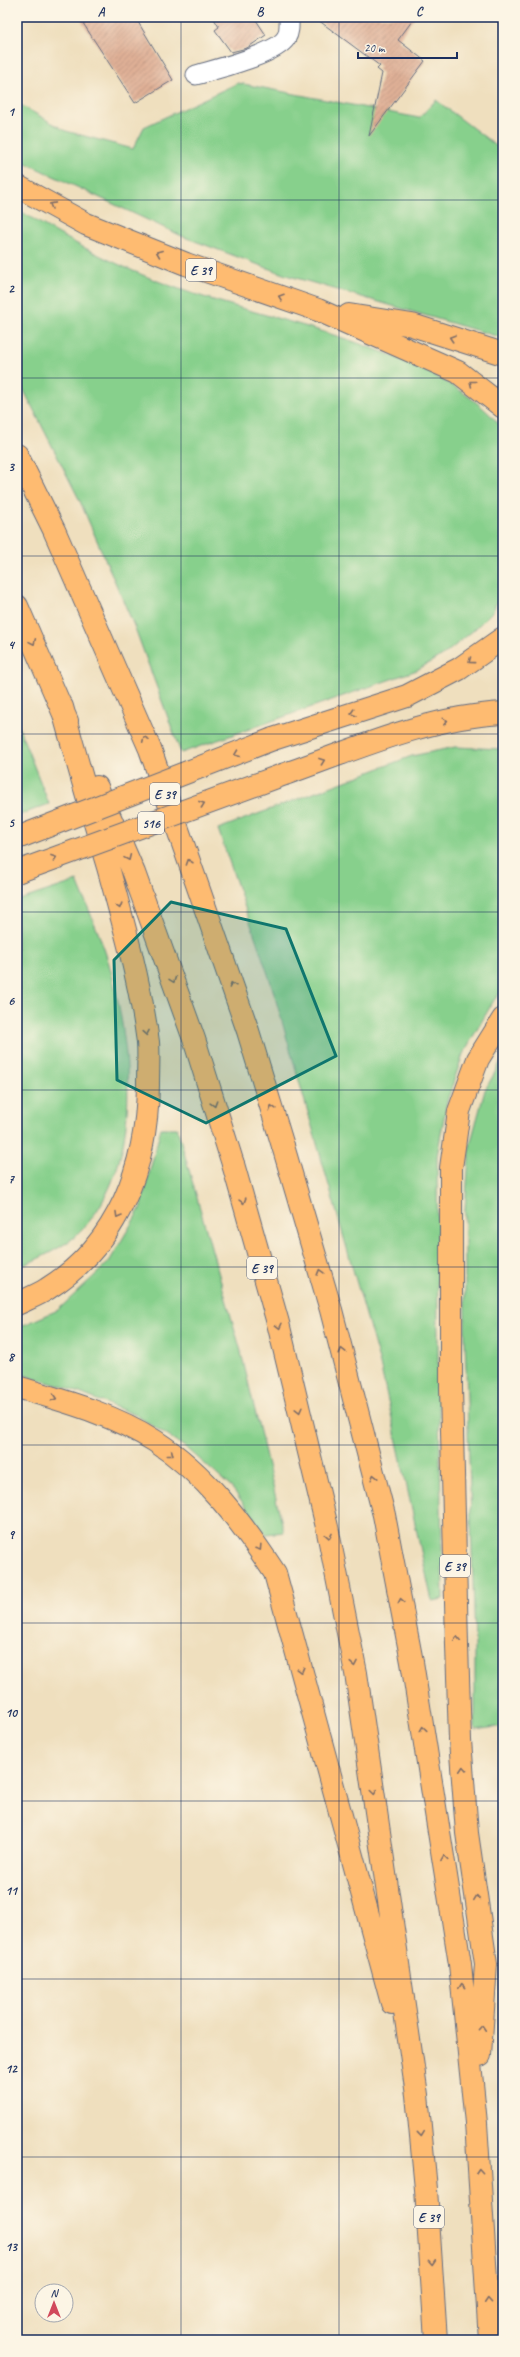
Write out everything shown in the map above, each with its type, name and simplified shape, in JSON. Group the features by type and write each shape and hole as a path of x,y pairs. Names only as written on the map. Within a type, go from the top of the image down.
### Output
{"main road":[{"name":"E 39","path":"17,186 86,224 186,264 318,310 458,372 503,407"},
{"name":"E 39","path":"318,310 412,325 503,354"},
{"name":"E 39","path":"17,455 54,530 150,749 248,1031 332,1310 384,1515 412,1662 460,1964 476,2122 490,2340"},
{"name":"E 39","path":"17,606 134,873 194,1039 232,1164 281,1337 327,1527 355,1666 417,2095 426,2190 436,2340"},
{"name":"516","path":"17,838 273,740 407,696 459,669 503,638"},
{"name":"E 39","path":"17,1304 46,1290 67,1274 94,1250 111,1227 123,1208 134,1179 142,1147 148,1108 148,1043 130,944 62,707"},
{"name":"516","path":"17,872 418,727 472,715 503,713"},
{"name":"E 39","path":"476,2122 486,1964 467,1833 460,1740 451,1388 451,1168 458,1111 478,1059 503,1019"},
{"name":"E 39","path":"17,1387 93,1410 155,1441 202,1478 245,1527 275,1573 417,2095"}],"lane":[{"path":"196,75 269,51 286,39 289,31 289,17"}],"highlighted area":[{"path":"171,902 286,929 336,1056 206,1123 117,1080 114,960"}],"green space":[{"path":"238,83 419,118 436,100 503,151 503,338 286,275 184,237 17,159 17,103 66,131 133,149 144,127"},
{"path":"17,209 58,234 123,267 191,293 359,343 402,360 442,379 476,402 503,429 503,587 493,611 475,629 446,653 417,670 181,753 135,628 79,499 17,377"},
{"path":"17,723 49,804 17,816"},
{"path":"455,747 503,749 503,990 494,1000 463,1054 447,1101 437,1156 438,1364 443,1599 432,1601 380,1364 271,983 218,829 412,756"},
{"path":"77,881 105,951 119,1006 127,1074 127,1108 124,1141 115,1173 102,1203 82,1230 61,1247 17,1268 17,901"},
{"path":"503,1058 503,1726 475,1730 475,1642 465,1338 465,1209 470,1145 485,1090"},
{"path":"161,1128 177,1128 240,1348 284,1532 266,1534 232,1488 188,1449 136,1415 67,1388 17,1373 17,1328 58,1310 109,1262 140,1209"}],"building":[{"path":"79,17 135,17 173,80 135,103"},
{"path":"213,17 254,17 266,35 247,48 231,52 215,30 219,27"},
{"path":"314,17 415,17 398,40 425,61 369,136 382,73 377,69 380,66"}]}
